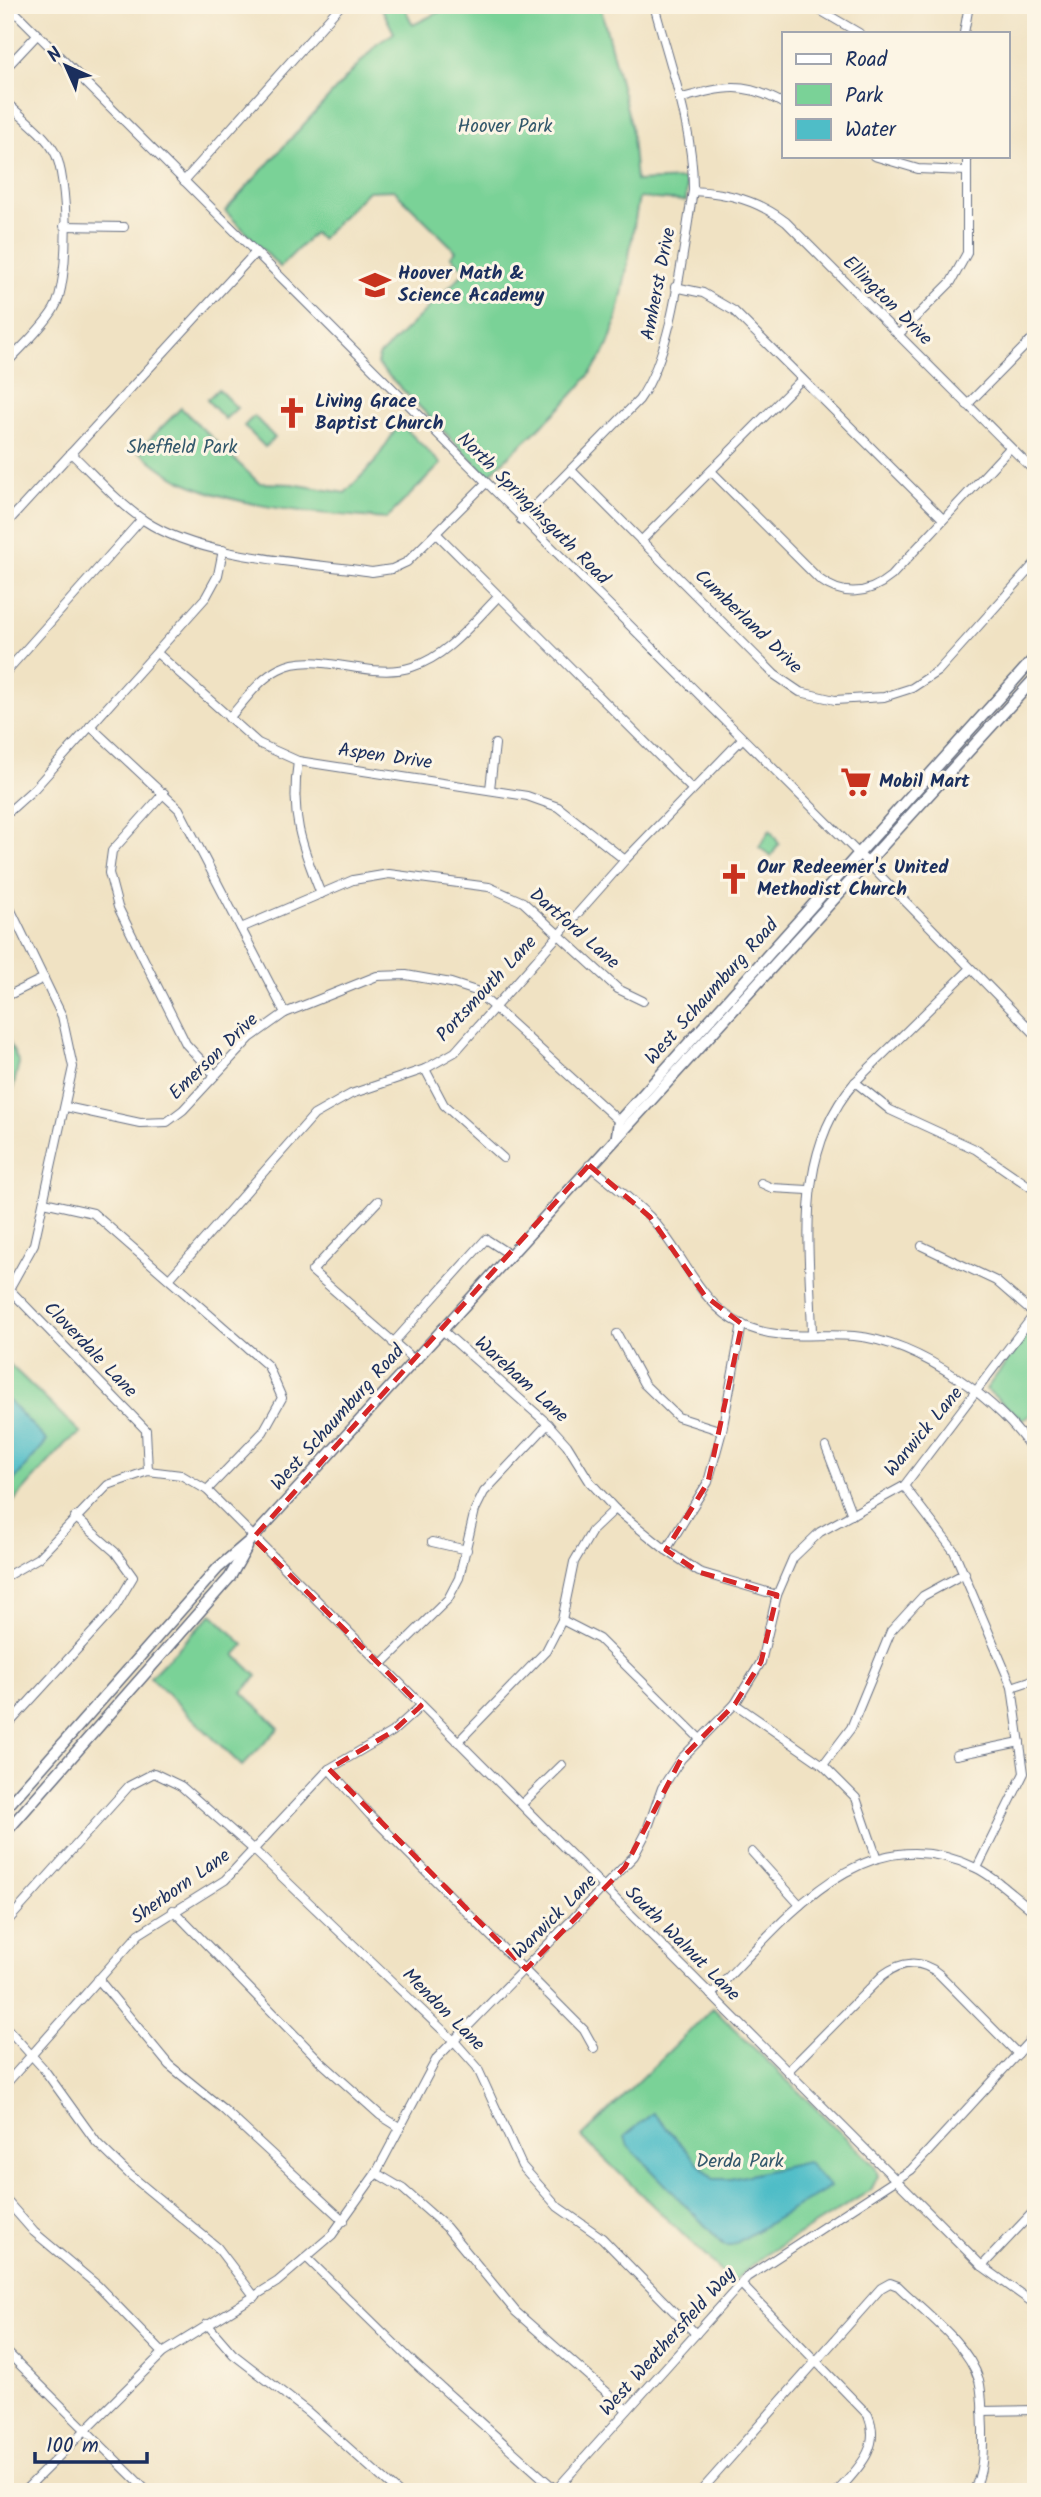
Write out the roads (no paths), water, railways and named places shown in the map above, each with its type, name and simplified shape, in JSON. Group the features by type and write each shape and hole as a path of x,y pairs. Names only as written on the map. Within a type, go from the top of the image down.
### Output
{"main road":[{"name":"West Schaumburg Road","path":"5,1808 218,1568 253,1538 589,1165 617,1135 629,1128 864,859 1036,656"},
{"name":"West Schaumburg Road","path":"619,1121 1036,677"},
{"path":"617,1135 619,1121"},
{"name":"West Schaumburg Road","path":"5,1833 227,1580 253,1538"}],"street":[{"name":"North Springinsguth Road","path":"8,5 1036,1034"},
{"path":"184,181 341,5"},
{"name":"Amherst Drive","path":"521,520 629,412 647,389 658,365 693,191 690,145 654,5"},
{"path":"811,5 857,32"},
{"path":"964,32 969,5"},
{"path":"5,69 37,35"},
{"path":"679,99 716,89 739,87 762,93 782,103"},
{"path":"5,101 53,149 59,160 64,226 60,297 46,320 5,365"},
{"path":"881,158 918,169 967,171"},
{"path":"898,335 951,282 963,264 970,242 967,158"},
{"name":"Ellington Drive","path":"693,191 734,195 775,214 1036,473"},
{"path":"64,226 124,228"},
{"path":"5,525 255,253"},
{"path":"675,287 703,293 724,303 943,519"},
{"path":"967,405 1036,335"},
{"path":"641,541 802,379"},
{"path":"711,471 819,579 836,589 858,592 869,590 891,576 1010,449"},
{"path":"71,453 142,519 174,537 223,550 380,572 407,562 485,484"},
{"name":"Cumberland Drive","path":"571,470 769,669 800,692 835,700 884,697 912,688 938,671 1036,562"},
{"path":"5,673 142,519"},
{"path":"436,533 692,789"},
{"path":"5,815 24,799 210,592 218,575 223,550"},
{"path":"229,718 267,677 288,665 309,663 381,672 419,665 447,648 499,596"},
{"name":"Aspen Drive","path":"157,653 265,748 298,761 527,796 558,807 590,829 625,860"},
{"path":"90,726 164,793 187,821 285,1013"},
{"name":"Portsmouth Lane","path":"170,1278 314,1115 351,1094 425,1069 454,1052 625,860 741,740"},
{"path":"490,789 495,744"},
{"path":"298,761 294,785 295,820 321,894"},
{"path":"164,793 112,851 108,862 112,891 186,1044 214,1074"},
{"name":"Dartford Lane","path":"241,928 353,880 389,874 489,887 523,902 618,989 643,1001"},
{"name":"Cloverdale Lane","path":"5,898 62,1016 73,1067 34,1244 9,1289 146,1430 148,1471"},
{"path":"812,1334 808,1190 824,1130 838,1103 855,1082 970,968"},
{"name":"Emerson Drive","path":"66,1107 140,1123 167,1122 183,1110 250,1038 285,1013 377,976 396,975 451,982 476,991 619,1121"},
{"path":"5,997 44,978"},
{"path":"425,1069 444,1105 503,1158"},
{"path":"855,1082 890,1110 975,1149 1036,1191"},
{"path":"589,1165 650,1217 678,1250 705,1296 742,1324 780,1336 858,1336 921,1355 977,1394 1024,1435 1036,1456"},
{"path":"761,1184 772,1188 808,1190"},
{"path":"378,1201 312,1270 414,1360"},
{"path":"44,1202 93,1213 268,1366 282,1398 263,1432 207,1490"},
{"path":"393,1343 486,1239 509,1254"},
{"path":"922,1245 996,1281 1035,1313"},
{"name":"Warwick Lane","path":"23,2492 163,2353 207,2323 255,2297 307,2258 344,2221 376,2173 423,2080 454,2041 605,1889 634,1856 646,1833 662,1788 681,1759 735,1704 761,1662 777,1595 793,1558 820,1532 904,1486 977,1394 1035,1313"},
{"path":"666,1550 688,1520 708,1482 722,1431 742,1324"},
{"name":"Wareham Lane","path":"441,1329 548,1424 567,1445 590,1482 615,1509 666,1550 699,1572 777,1595"},
{"path":"617,1334 644,1384 678,1418 722,1431"},
{"path":"381,1665 448,1599 467,1550 475,1510 484,1492 548,1424"},
{"path":"826,1447 852,1515"},
{"path":"5,1577 38,1558 108,1485 148,1471"},
{"name":"South Walnut Lane","path":"148,1471 181,1475 207,1490 982,2266 1036,2305"},
{"path":"904,1486 954,1551 1012,1687 1024,1773 977,1868"},
{"path":"458,1742 536,1663 562,1620 574,1562 592,1531 615,1509"},
{"path":"5,1727 114,1609 133,1577 115,1552 75,1517"},
{"path":"432,1542 467,1550"},
{"path":"823,1765 851,1728 891,1631 923,1596 965,1573"},
{"path":"562,1620 596,1636 699,1739"},
{"path":"1012,1687 1036,1679"},
{"path":"735,1704 823,1765 856,1798 876,1856"},
{"name":"Sherborn Lane","path":"5,2085 139,1934 173,1910 216,1887 255,1851 329,1769 392,1732 421,1706"},
{"path":"956,1755 1020,1742"},
{"path":"522,1804 562,1765"},
{"path":"329,1769 370,1815 584,2030 594,2048"},
{"name":"Mendon Lane","path":"5,1924 125,1789 154,1773 181,1786 255,1851 454,2041 477,2067 522,2166 558,2207 602,2238 696,2334"},
{"path":"752,1852 800,1905"},
{"path":"711,1995 824,1884 876,1856 912,1852 977,1868 1036,1913"},
{"path":"173,1910 321,2062 380,2115 399,2127"},
{"path":"788,2071 883,1975 896,1966 912,1963 928,1966 939,1974 1018,2054"},
{"path":"99,1979 169,2065 233,2117 344,2221"},
{"path":"5,2026 32,2054 97,2143 128,2174 217,2247 255,2297"},
{"name":"West Weathersfield Way","path":"555,2491 741,2284 760,2267 911,2170 1036,2034"},
{"path":"376,2173 403,2189 446,2227 516,2312 627,2410"},
{"path":"5,2199 34,2232 97,2285 163,2353"},
{"path":"982,2266 1036,2209"},
{"path":"307,2258 415,2364 555,2491"},
{"path":"700,2492 881,2288 890,2283 898,2286 964,2353 979,2380 982,2466 973,2492"},
{"path":"741,2284 862,2406 872,2429 867,2456 837,2492"},
{"path":"207,2323 233,2354 308,2412 398,2492"},
{"path":"5,2350 87,2428 148,2492"},
{"path":"982,2411 1036,2410"}],"water":[{"path":"5,1397 47,1441 5,1491"},
{"path":"653,2113 713,2179 731,2179 807,2162 830,2187 731,2246 725,2246 628,2146 625,2136"}],"place":[{"name":"Hoover Math & Science Academy","path":"375,285"},
{"name":"Living Grace Baptist Church","path":"292,413"},
{"name":"Mobil Mart","path":"856,782"},
{"name":"Our Redeemer's United Methodist Church","path":"734,879"}],"park label":[{"name":"Hoover Park","path":"505,127"},
{"name":"Sheffield Park","path":"182,448"},
{"name":"Derda Park","path":"740,2162"}]}
